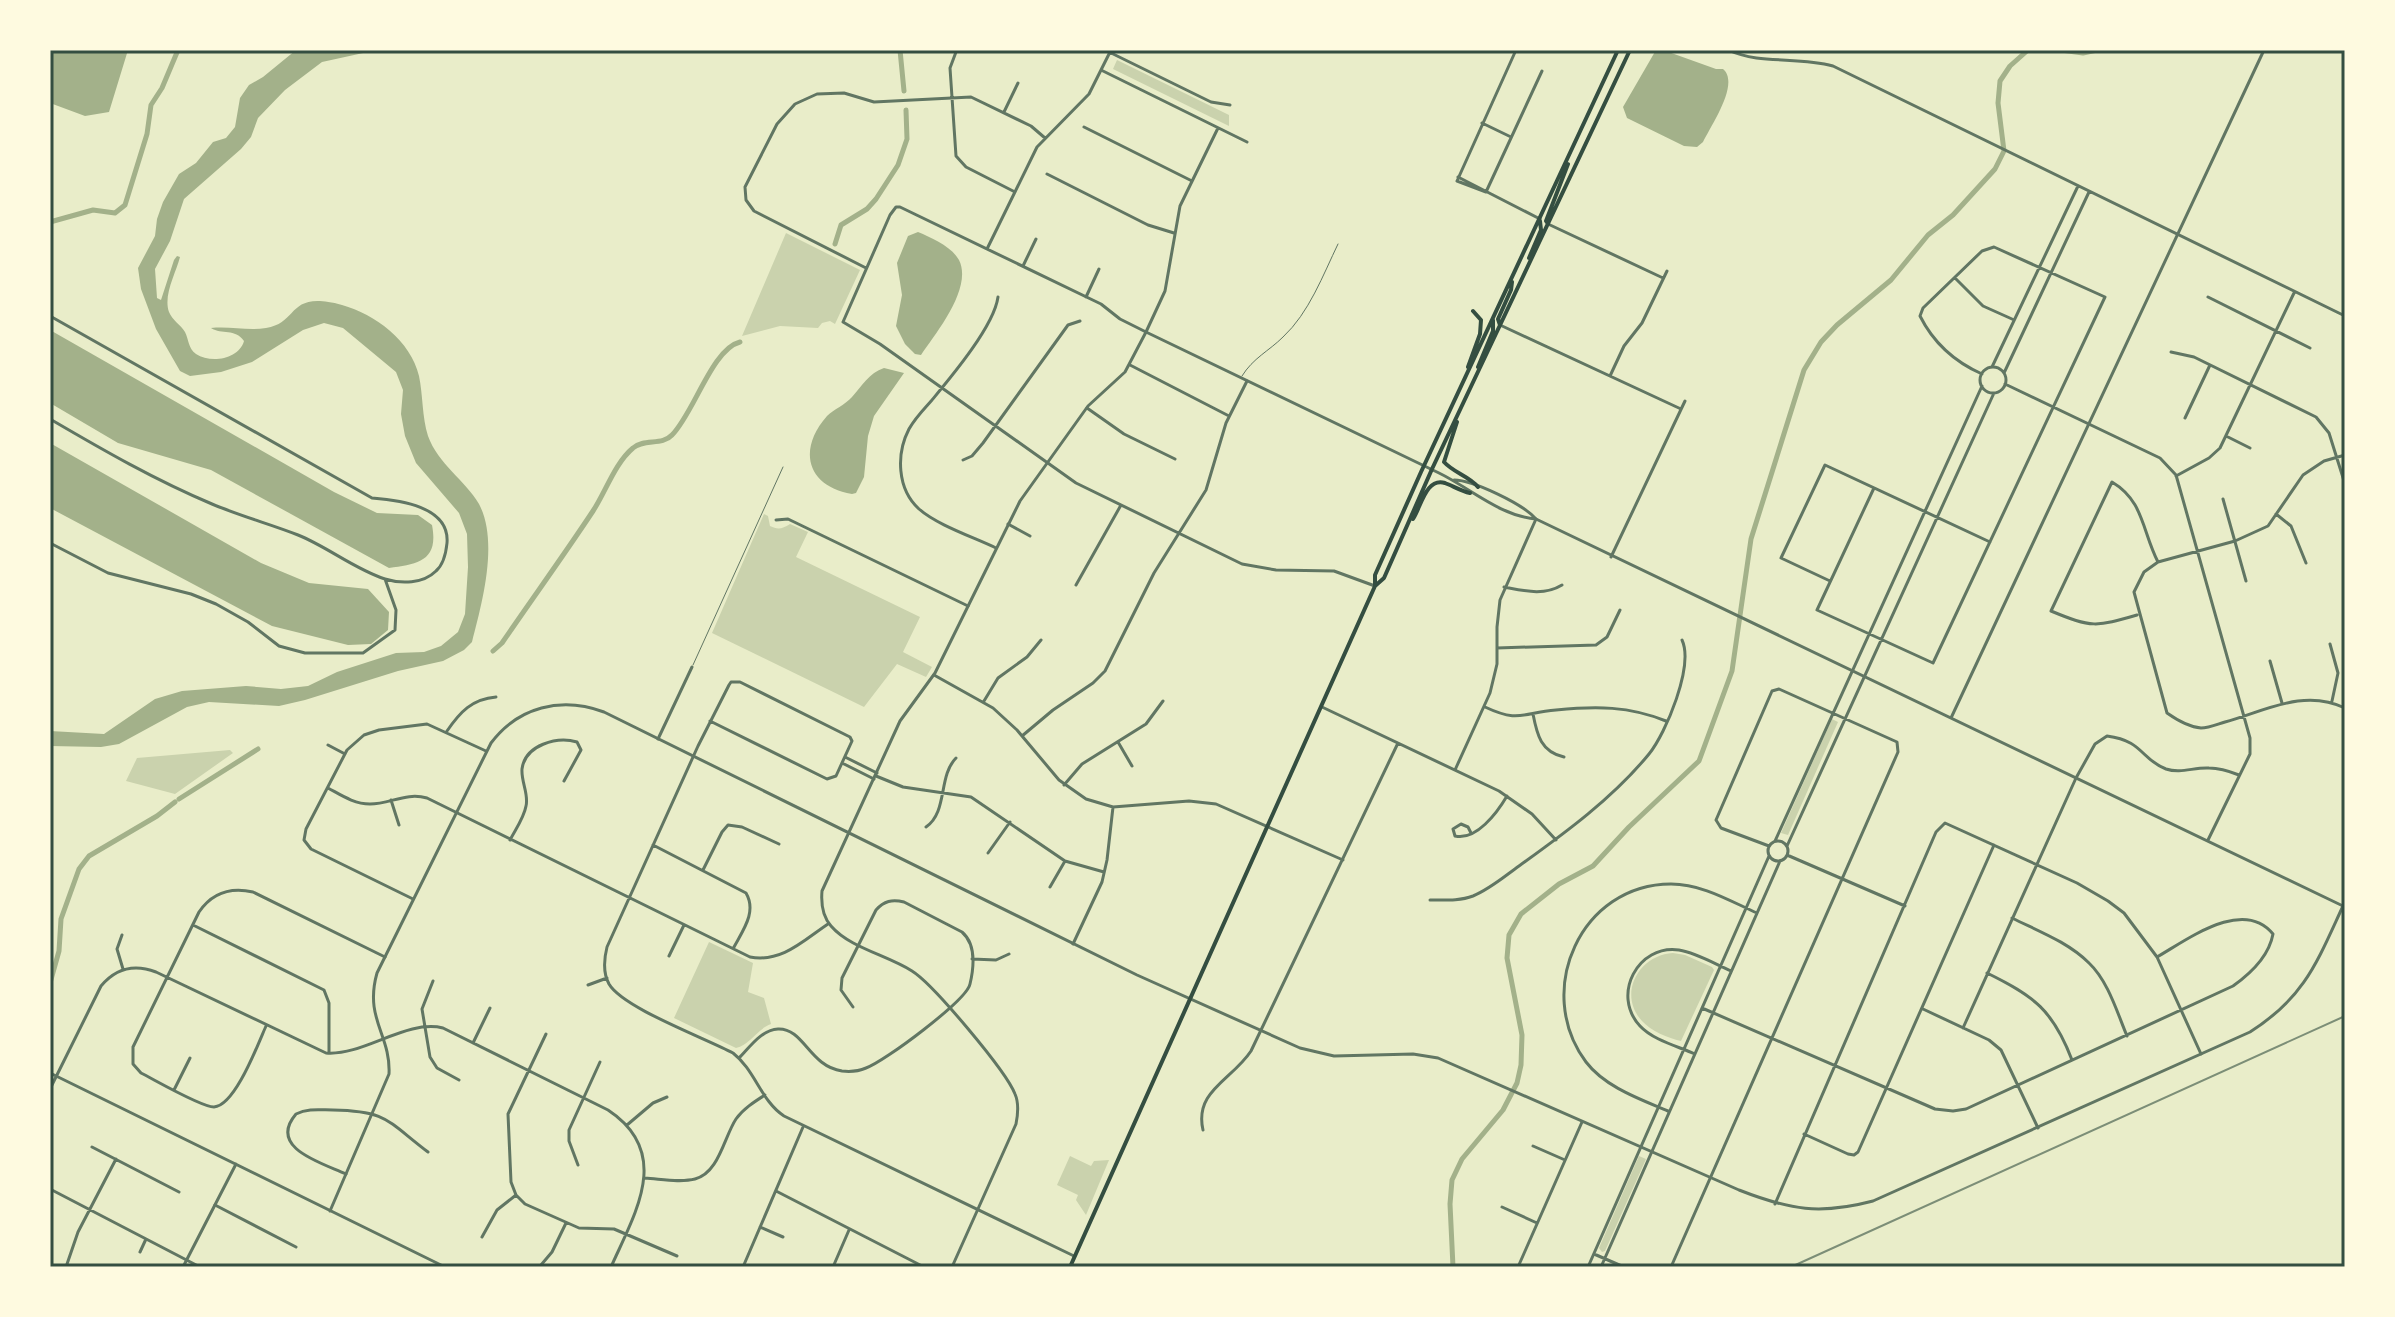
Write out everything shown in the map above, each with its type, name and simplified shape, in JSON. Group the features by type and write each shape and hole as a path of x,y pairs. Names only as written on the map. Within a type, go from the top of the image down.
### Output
{"main road":[{"path":"1070,1267 1322,707 1375,586 1375,575 1424,465 1618,50"},
{"path":"1375,586 1384,578 1432,469 1630,50"},
{"path":"1548,224 1546,217 1570,157"},
{"path":"1527,268 1541,230 1540,219"},
{"path":"1500,325 1498,319 1511,290 1512,280"},
{"path":"1467,374 1468,361 1481,329 1481,320 1473,311"},
{"path":"1476,378 1479,361 1495,327 1493,319"},
{"path":"1459,413 1444,462 1478,487"},
{"path":"1407,528 1432,485 1442,482 1470,493"}],"street":[{"path":"1516,50 1458,179 1540,219"},
{"path":"1728,50 1761,59 1810,60 1833,66 2345,316"},
{"path":"1951,718 2264,50"},
{"path":"987,249 1037,147 1089,94 1108,51 1211,102 1230,105"},
{"path":"956,52 950,64 955,147 959,161 1015,192"},
{"path":"1101,70 1247,142"},
{"path":"1486,192 1542,71"},
{"path":"1004,112 1018,83"},
{"path":"866,268 750,208 746,200 745,187 783,116 795,104 817,94 844,93 874,102 974,97 1036,129 1045,138"},
{"path":"1482,123 1511,137"},
{"path":"1084,127 1192,181"},
{"path":"952,1267 1016,1124 1018,1102 1005,1074 916,973 839,933 828,924 822,891 900,721 934,675 1020,501 1087,408 1130,365 1165,291 1180,206 1218,128"},
{"path":"1047,174 1148,225 1174,233"},
{"path":"1982,374 1992,367 2078,186"},
{"path":"1982,386 1994,393 2005,384 2004,373 2089,191"},
{"path":"330,1211 389,1074 389,1060 375,1018 373,997 377,973 486,751 498,734 515,719 547,706 585,706 617,719 1073,944 1261,1031 1323,1055 1431,1056 1710,1177 1775,1204 1793,1208 1835,1209 1873,1201 2250,1032 2292,999 2309,977 2344,905 1536,519 1525,518 1470,493 1454,480 1424,465 1146,332 1086,297 1023,266 902,207 896,207 866,268 844,323 880,344 1067,478 1121,505 1251,566 1276,570 1334,571 1375,586"},
{"path":"1548,224 1663,278"},
{"path":"1023,266 1036,239"},
{"path":"1874,488 1817,610 1933,663 2105,297 1994,247 1982,251 1923,308 1920,316 1952,357 1982,374"},
{"path":"1086,297 1099,269"},
{"path":"1610,376 1667,271"},
{"path":"1955,278 1983,306 2014,320"},
{"path":"2176,476 2209,458 2220,448 2295,292"},
{"path":"996,548 927,514 913,502 903,484 901,465 907,433 996,312 998,297"},
{"path":"2208,297 2310,348"},
{"path":"50,316 372,498 396,500 423,508 439,519 447,537 445,556 436,571 420,581 404,583 385,579 311,540 182,491 50,419"},
{"path":"963,460 972,456 1068,325 1080,321"},
{"path":"1500,325 1681,409"},
{"path":"2171,352 2194,357 2316,417 2329,433 2345,484"},
{"path":"1130,365 1229,416"},
{"path":"2185,418 2210,365"},
{"path":"1992,367 2004,373"},
{"path":"1769,846 1775,841 1982,386 1982,374"},
{"path":"1022,736 1103,674 1154,573 1210,482 1229,416 1247,381"},
{"path":"2005,384 2160,458 2176,476 2250,738 2250,754 2208,841"},
{"path":"1601,1267 1780,861 1787,855 1787,846 1994,393"},
{"path":"1611,557 1685,401"},
{"path":"1087,408 1124,434 1175,459"},
{"path":"2226,436 2250,448"},
{"path":"2345,455 2324,461 2303,475 2268,526 2235,541 2158,562 2144,572 2134,592 2167,713 2184,724 2202,728 2305,698 2332,701 2345,708"},
{"path":"1830,581 1781,558 1825,465 1990,542"},
{"path":"1454,480 1463,480 1511,502 1529,511 1536,519"},
{"path":"2138,614 2102,625 2085,625 2051,611 2112,482 2127,491 2136,502 2147,540 2158,562"},
{"path":"2223,499 2246,581"},
{"path":"1076,585 1121,505"},
{"path":"2276,514 2291,526 2306,563"},
{"path":"776,520 788,519 968,606"},
{"path":"1455,770 1485,707 1495,677 1497,617 1504,587 1536,519"},
{"path":"1008,524 1030,536"},
{"path":"50,543 108,573 191,594 216,604 248,622 279,646 305,653 363,653 395,630 396,610 385,579"},
{"path":"1504,587 1541,592 1553,591 1562,585"},
{"path":"1497,648 1596,645 1607,637 1620,610"},
{"path":"984,701 998,678 1027,657 1041,640"},
{"path":"1430,900 1461,899 1482,892 1584,818 1645,758 1666,721 1684,676 1687,655 1682,640"},
{"path":"2330,644 2338,673 2332,701"},
{"path":"2270,661 2282,703"},
{"path":"658,739 692,667"},
{"path":"730,675 733,681 852,739"},
{"path":"934,675 984,701 1004,717 1064,785 1086,799 1113,807 1200,801 1220,805 1343,860"},
{"path":"733,681 693,756 606,953 607,978 614,990 626,1000 739,1058 778,1112 1075,1257"},
{"path":"1671,1267 1843,879 1898,752 1898,743 1893,738 1775,689 1770,693 1717,822 1721,828 1769,846"},
{"path":"447,731 465,708 478,700 496,697"},
{"path":"1064,785 1082,764 1146,724 1163,701"},
{"path":"1322,707 1507,796 1532,814 1556,840"},
{"path":"1485,707 1507,717 1560,709 1623,708 1666,721"},
{"path":"1533,714 1544,747 1553,755 1564,757"},
{"path":"710,721 833,781 852,739 857,737"},
{"path":"413,899 311,849 304,840 306,829 345,754 360,738 379,730 421,723 447,731 486,751"},
{"path":"1963,1028 2036,864 2095,744 2107,736 2123,738 2134,743 2154,763 2164,768 2186,771 2211,767 2240,776"},
{"path":"510,840 527,804 522,770 528,756 537,747 550,742 577,742 581,750 564,781"},
{"path":"1118,742 1132,766"},
{"path":"1203,1130 1200,1117 1206,1097 1242,1065 1261,1031 1398,743"},
{"path":"328,745 345,754"},
{"path":"845,757 876,776"},
{"path":"926,827 936,818 948,769 956,758"},
{"path":"842,763 903,787 971,797 1065,861 1104,872"},
{"path":"328,788 358,803 373,804 421,796 733,949 761,959 778,956 828,924"},
{"path":"1471,833 1468,827 1461,824 1453,829 1459,838 1471,833 1490,820 1507,796"},
{"path":"391,800 399,825"},
{"path":"1073,944 1095,900 1104,872 1113,807"},
{"path":"728,819 730,825"},
{"path":"988,853 1010,822"},
{"path":"1775,1204 1941,825 1950,824 2108,901 2136,926 2157,957 2201,1054"},
{"path":"703,870 722,832 730,825"},
{"path":"730,825 742,827 779,844"},
{"path":"297,843 304,840"},
{"path":"1775,841 1782,841 1787,846"},
{"path":"653,845 740,888 750,899 750,916 733,949"},
{"path":"1804,1134 1854,1155 1861,1147 1994,845"},
{"path":"1588,1267 1769,856 1769,846"},
{"path":"1787,855 1905,906"},
{"path":"1769,856 1780,861"},
{"path":"1050,887 1065,861"},
{"path":"1670,1111 1610,1083 1586,1063 1571,1035 1562,1006 1564,978 1573,949 1592,918 1610,903 1637,890 1670,884 1699,888 1757,913"},
{"path":"266,1026 232,1097 226,1103 210,1107 141,1073 134,1066 133,1047 193,925 203,907 223,892 244,890 385,957"},
{"path":"739,1058 764,1033 780,1029 794,1034 813,1056 828,1067 848,1072 865,1069 949,1009 968,991 971,943 965,933 899,901 889,901 879,906 840,984 853,1007"},
{"path":"2011,918 2066,945 2091,964 2127,1036"},
{"path":"1702,1008 1935,1109 1953,1111 1966,1109 2182,1011 2245,978 2272,941 2272,932 2246,920 2229,921 2157,957"},
{"path":"193,925 324,990 329,1003 329,1053"},
{"path":"669,956 684,925"},
{"path":"122,935 117,949 123,969"},
{"path":"1695,1054 1645,1031 1634,1019 1627,998 1632,975 1644,959 1666,950 1688,952 1731,971"},
{"path":"972,959 996,960 1009,954"},
{"path":"50,1089 101,986 123,969 144,968 168,977 312,1048 329,1053 340,1053 425,1027 443,1028 584,1097 627,1125 642,1154 645,1178 641,1198 611,1267"},
{"path":"1987,973 2021,989 2044,1007 2055,1022 2072,1060"},
{"path":"588,985 607,978"},
{"path":"433,981 422,1009 433,1063 459,1080"},
{"path":"473,1043 490,1008"},
{"path":"1923,1009 1989,1040 2001,1050 2038,1128"},
{"path":"546,1034 507,1117 511,1182 516,1195 525,1204 566,1223 585,1229 608,1227 677,1256"},
{"path":"174,1090 190,1058"},
{"path":"578,1165 569,1141 569,1130 600,1062"},
{"path":"50,1073 445,1267"},
{"path":"645,1178 683,1180 702,1176 713,1165 736,1119 765,1095"},
{"path":"627,1125 653,1103 667,1097"},
{"path":"346,1174 296,1150 287,1137 291,1121 301,1112 373,1113 389,1120 428,1152"},
{"path":"1518,1267 1582,1122"},
{"path":"743,1267 804,1126"},
{"path":"1533,1146 1565,1160"},
{"path":"92,1147 179,1192"},
{"path":"66,1267 78,1232 116,1159"},
{"path":"183,1267 236,1164"},
{"path":"50,1189 200,1267"},
{"path":"776,1191 924,1267"},
{"path":"482,1237 497,1210 516,1195"},
{"path":"215,1205 296,1247"},
{"path":"1502,1207 1537,1223"},
{"path":"541,1265 552,1252 566,1223"},
{"path":"760,1227 783,1237"},
{"path":"833,1267 849,1230"},
{"path":"140,1252 146,1239"},
{"path":"1594,1254 1624,1267"}],"lane":[{"path":"1241,378 1249,364 1283,338 1299,318 1338,244"},
{"path":"692,667 783,467"}],"shaded area":[{"path":"50,50 128,50 109,112 85,116 50,103"},
{"path":"296,50 377,50 322,62 285,90 258,118 251,137 241,149 184,199 170,241 155,269 157,298 161,300 174,260 180,257 169,291 169,312 185,332 193,352 209,359 231,356 244,341 237,334 211,328 266,328 277,325 302,304 311,302 324,301 354,309 379,322 400,341 415,363 419,376 426,429 432,446 473,495 485,519 487,573 472,642 443,661 398,671 305,700 279,706 209,702 187,707 119,744 101,747 50,746 50,731 104,734 155,699 182,691 246,686 281,689 308,686 337,672 396,653 424,652 441,646 458,632 465,614 467,534 459,513 416,463 405,436 401,414 403,390 396,372 343,328 324,323 303,330 252,362 221,372 190,376 180,371 156,329 141,289 138,268 155,236 163,202 179,174 196,163 213,142 226,138 235,127 240,98 249,85"},
{"path":"1656,50 1723,69 1727,75 1727,94 1723,104 1703,142 1697,147 1684,146 1627,118 1623,107"},
{"path":"1117,60 1229,115 1229,126 1113,69"},
{"path":"918,232 951,251 959,260 962,271 961,284 951,310 921,355 915,354 905,344 896,326 902,295 897,263 908,236"},
{"path":"786,233 860,270 835,324 830,321 818,328 780,326 742,336"},
{"path":"50,330 334,492 377,513 418,515 432,525 429,553 409,565 389,568 211,470 118,443 50,403"},
{"path":"884,368 904,373 874,416 868,436 864,477 856,493 837,490 816,475 811,465 812,441 827,416 849,400 870,376"},
{"path":"50,443 261,563 309,583 368,589 389,612 388,630 371,644 348,645 272,626 50,508"},
{"path":"764,514 768,516 770,526 780,528 790,524 808,532 796,557 920,617 903,652 932,667 926,677 897,664 864,707 712,633"},
{"path":"1832,719 1838,722 1788,835 1781,833"},
{"path":"230,750 233,753 175,794 126,781 137,758"},
{"path":"709,942 753,963 748,992 764,998 771,1024 736,1048 674,1018"},
{"path":"1661,955 1685,955 1714,970 1681,1041 1646,1025 1635,1010 1632,999 1635,978 1642,968"},
{"path":"1070,1156 1091,1166 1094,1161 1109,1160 1086,1215 1076,1200 1078,1195 1057,1185"},
{"path":"1639,1156 1646,1159 1602,1252 1599,1248"}],"waterway":[{"path":"50,222 93,210 115,213 125,205 147,134 151,105 178,50"},
{"path":"900,50 904,91"},
{"path":"1453,1267 1452,1180 1462,1159 1503,1110 1517,1083 1521,1065 1522,1035 1507,958 1509,935 1521,914 1559,884 1593,866 1699,761 1732,671 1751,539 1804,370 1821,342 1837,325 1891,280 1928,235 1953,215 1995,169 2004,151 1998,103 2000,81 2010,66 2028,50"},
{"path":"2061,50 2083,53 2097,50"},
{"path":"835,244 841,225 867,209 898,165 907,139 906,110"},
{"path":"493,651 502,643 582,528 627,454 637,445 672,435 721,356 740,342"},
{"path":"179,799 258,749"},
{"path":"50,983 59,951 61,919 79,869 89,856 175,802"}],"railway":[{"path":"1791,1267 2345,1016"}]}
